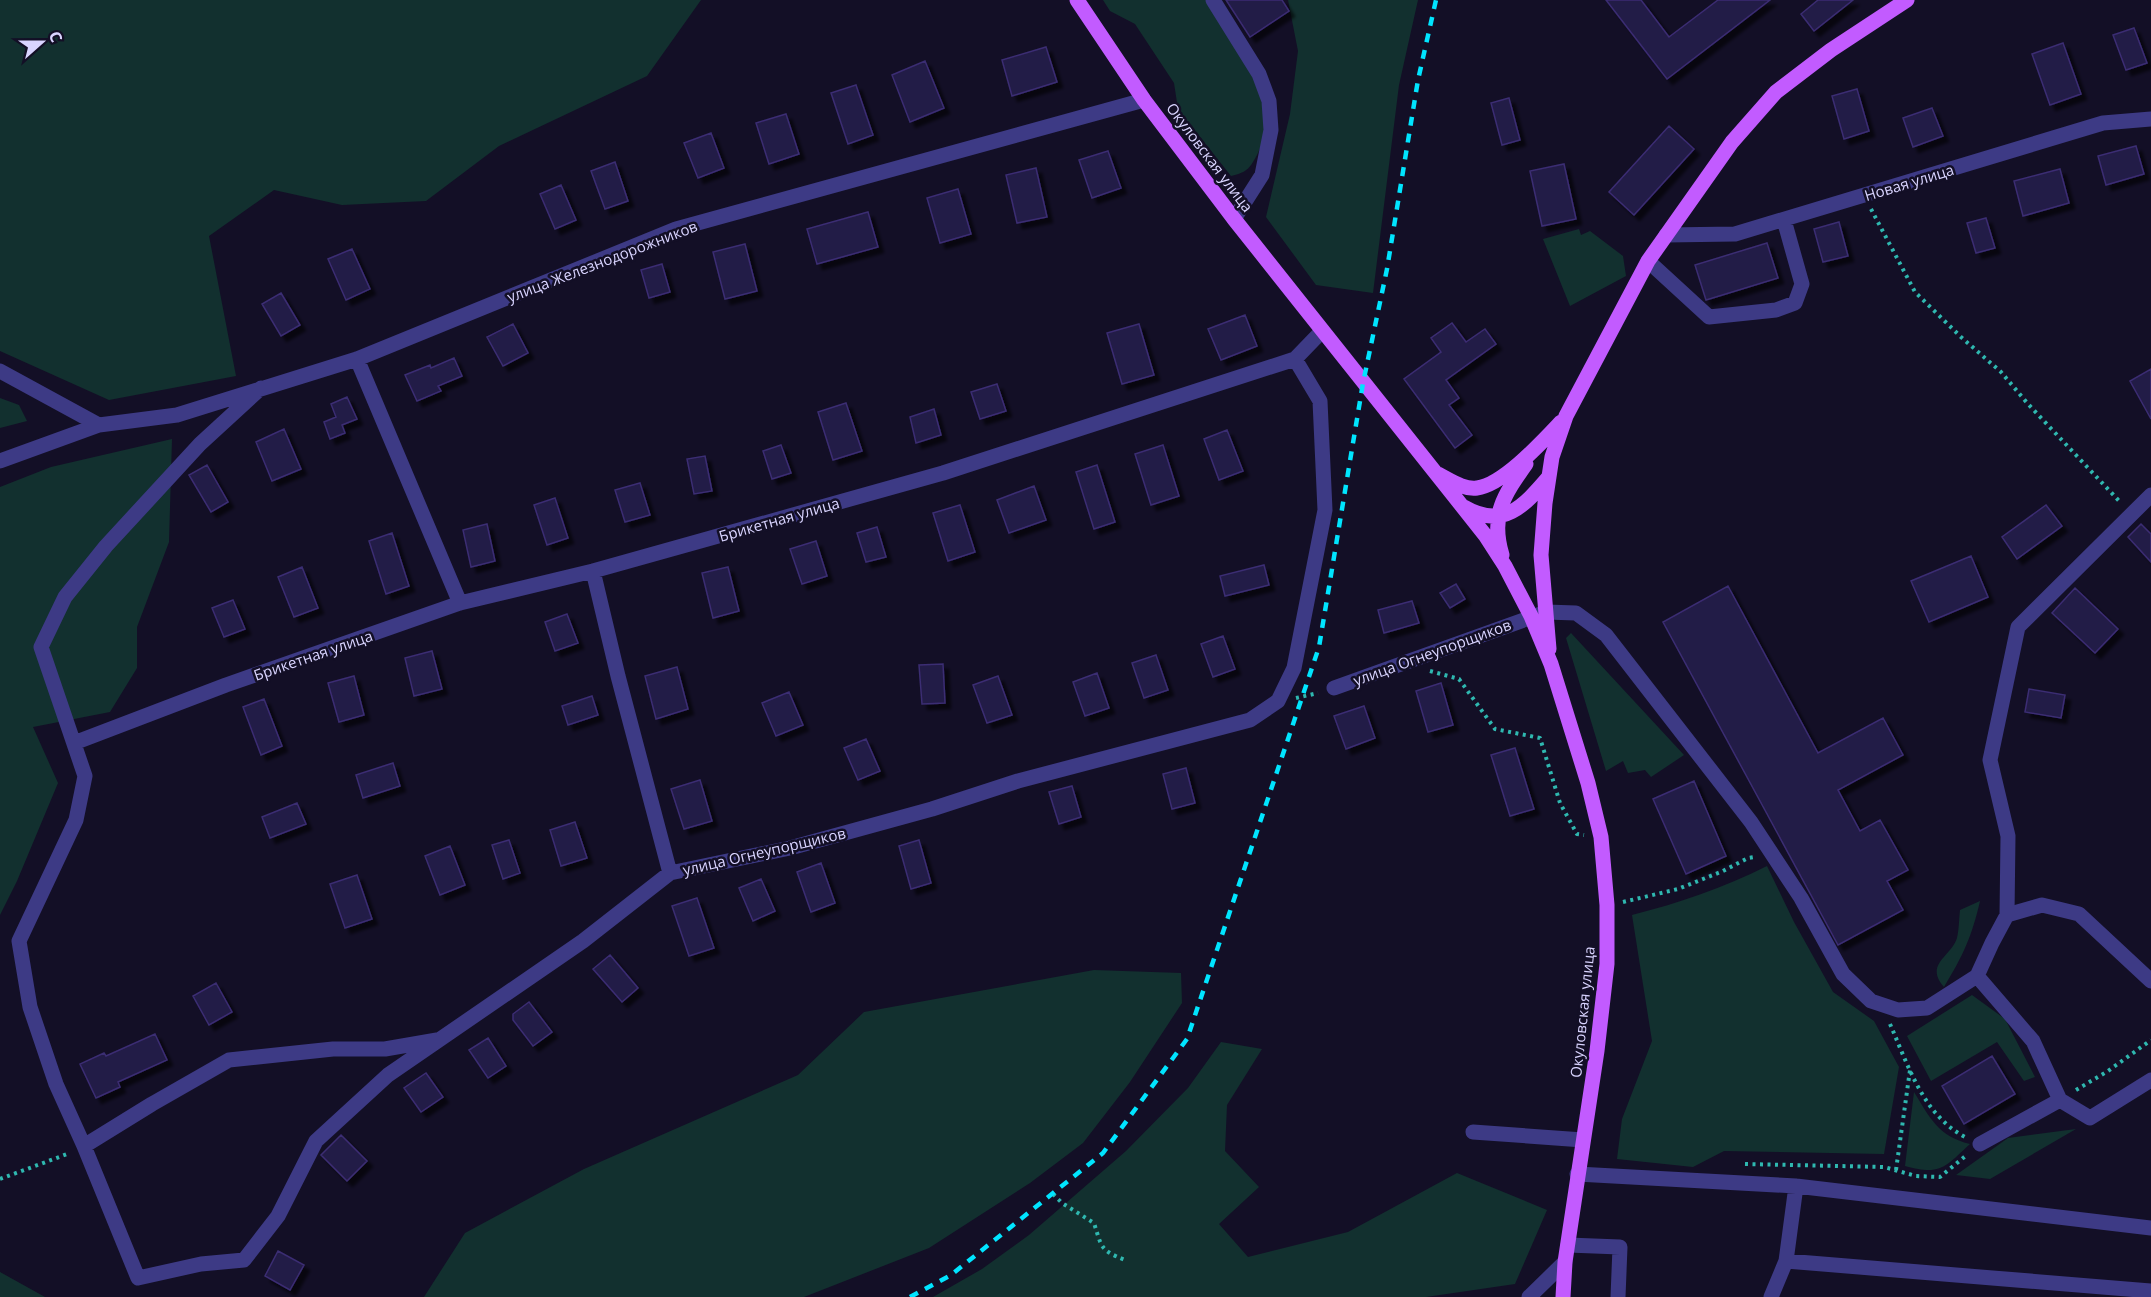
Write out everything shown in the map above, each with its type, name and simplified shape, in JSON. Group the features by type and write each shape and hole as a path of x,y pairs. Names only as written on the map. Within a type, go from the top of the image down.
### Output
{"main road":[{"name":"Окуловская улица","path":"1077,0 1144,100 1234,219 1485,535 1505,566 1531,616 1551,664 1588,783 1601,837 1607,905 1607,964 1597,1051 1577,1174 1562,1294"},
{"path":"1551,664 1541,555 1552,457 1566,416 1648,261 1732,142 1776,92 1831,50 1906,0"},
{"path":"1505,566 1499,544 1500,505 1542,443 1566,416"},
{"path":"1433,471 1461,486 1476,488 1501,478 1542,443"},
{"path":"1459,504 1476,514 1487,517 1511,513 1527,502 1548,478"}],"street":[{"path":"1213,0 1259,74 1269,101 1271,130 1262,175 1234,219"},
{"name":"улица Железнодорожников","path":"0,461 99,425 177,414 357,358 676,229 1144,100"},
{"name":"Новая улица","path":"1666,235 1736,234 2103,123 2151,119"},
{"path":"1648,261 1709,317 1776,310 1795,303 1802,284 1784,220"},
{"name":"Брикетная улица","path":"74,743 225,686 460,603 593,572 943,473 1295,359 1322,331"},
{"path":"357,358 460,603"},
{"path":"1278,701 1294,668 1325,510 1320,401 1295,359"},
{"path":"0,371 99,425"},
{"path":"261,388 186,459 106,546 65,597 41,647 85,776 76,820 19,941 30,1007 56,1084 84,1146 229,1060 333,1049 385,1049 443,1039"},
{"path":"2151,495 2018,627 1990,760 2008,836 2007,915 1977,976 2033,1041 2060,1100 2090,1118 2151,1080"},
{"path":"593,572 670,873"},
{"name":"улица Огнеупорщиков","path":"1334,688 1531,616 1546,612 1576,613 1606,635 1713,770 1802,898 1843,974 1871,1001 1898,1010 1927,1008 1977,976"},
{"name":"улица Огнеупорщиков","path":"84,1146 138,1278 201,1264 243,1260 278,1216 316,1141 388,1075 584,941 670,873 790,848 932,809 1018,781 1250,720 1278,701"},
{"path":"2007,915 2042,905 2079,914 2151,981"},
{"path":"1980,1144 2060,1100"},
{"path":"1473,1132 1583,1140"},
{"path":"1577,1174 1796,1186 2151,1228"},
{"path":"1771,1297 1786,1261 1796,1186"},
{"path":"1568,1245 1620,1247 1618,1297"},
{"path":"1786,1261 2151,1291"},
{"path":"1529,1297 1565,1262"}],"path":[{"path":"1864,195 1915,292 2001,372 2028,404 2132,514"},
{"path":"1423,670 1459,679 1496,729 1540,738 1560,803 1577,834 1601,837"},
{"path":"1278,701 1334,688"},
{"path":"1607,905 1678,889 1748,858 1772,855"},
{"path":"1742,1164 1884,1167 1916,1176 1940,1177 1980,1144 1955,1131 1936,1116 1917,1085 1881,1005"},
{"path":"2060,1100 2108,1071 2151,1040"},
{"path":"1896,1170 1910,1070"},
{"path":"0,1179 84,1146"},
{"path":"1053,1194 1062,1203 1094,1223 1101,1248 1125,1260"}],"green space":[{"path":"0,0 701,0 647,76 499,146 426,201 342,205 274,190 209,236 236,376 109,400 0,351"},
{"path":"1103,0 1207,0 1241,53 1259,93 1264,113 1264,133 1258,153 1248,169 1231,176 1178,109 1174,83 1135,24 1110,11"},
{"path":"1288,0 1418,0 1399,85 1373,293 1316,285 1266,217 1290,114 1298,51"},
{"path":"1579,229 1581,235 1590,231 1623,256 1626,276 1570,306 1543,239"},
{"path":"0,398 19,405 27,421 0,428"},
{"path":"172,439 169,542 137,627 137,668 110,712 33,727 58,783 17,881 0,915 0,487 51,467"},
{"path":"1571,633 1684,755 1651,777 1645,770 1628,773 1623,761 1606,771 1566,638"},
{"path":"1767,866 1794,922 1833,992 1874,1021 1899,1067 1884,1154 1724,1151 1693,1167 1617,1159 1622,1119 1652,1041 1632,915 1701,894"},
{"path":"1980,901 1966,945 1944,987 1937,972 1938,966 1957,938 1960,910"},
{"path":"1094,970 1181,973 1182,1003 1130,1082 1083,1143 1030,1183 929,1248 804,1297 424,1297 465,1233 584,1169 798,1075 864,1012"},
{"path":"1972,995 2005,1019 2035,1077 2024,1081 1997,1042 1931,1081 1907,1036"},
{"path":"1221,1042 1262,1049 1227,1105 1225,1151 1259,1187 1219,1224 1248,1257 1348,1232 1457,1173 1547,1210 1515,1284 1426,1297 933,1297 982,1269 1029,1235 1126,1151 1188,1088"},
{"path":"1914,1092 1930,1118 1942,1131 1959,1141 1970,1144 1942,1167 1927,1170 1905,1166"},
{"path":"2076,1129 1990,1179 1956,1175 2008,1138"},
{"path":"0,1272 45,1297 0,1297"}],"building":[{"path":"1226,0 1282,0 1289,11 1250,37"},
{"path":"1606,0 1641,0 1669,37 1718,0 1770,0 1667,79"},
{"path":"1818,0 1853,0 1814,31 1801,14"},
{"path":"2134,28 2147,63 2126,70 2113,35"},
{"path":"2063,43 2081,94 2050,105 2032,54"},
{"path":"1046,47 1057,82 1012,96 1002,60"},
{"path":"925,61 944,108 910,122 892,75"},
{"path":"856,85 873,135 848,144 831,93"},
{"path":"1857,89 1869,131 1844,139 1832,96"},
{"path":"1509,98 1520,140 1502,145 1491,103"},
{"path":"1932,108 1943,136 1913,147 1903,118"},
{"path":"786,114 799,154 769,164 756,123"},
{"path":"1669,126 1694,149 1634,215 1609,192"},
{"path":"711,133 724,168 698,178 684,143"},
{"path":"2136,146 2144,174 2106,185 2098,156"},
{"path":"1108,151 1121,188 1092,198 1079,160"},
{"path":"615,162 628,201 605,209 591,171"},
{"path":"1564,164 1576,219 1542,226 1530,171"},
{"path":"1036,168 1047,217 1017,223 1006,175"},
{"path":"2060,169 2069,203 2023,216 2014,181"},
{"path":"561,185 576,220 555,229 540,194"},
{"path":"958,189 971,234 940,243 927,198"},
{"path":"868,212 878,247 817,264 807,229"},
{"path":"1986,218 1995,248 1976,253 1967,223"},
{"path":"1839,222 1848,256 1823,262 1814,229"},
{"path":"1767,243 1778,278 1706,300 1695,265"},
{"path":"745,244 757,291 725,299 713,252"},
{"path":"352,249 370,289 346,300 328,259"},
{"path":"662,264 670,292 649,298 641,270"},
{"path":"281,293 300,325 281,336 262,304"},
{"path":"1245,315 1257,346 1221,360 1208,329"},
{"path":"1452,323 1466,342 1485,329 1496,344 1446,380 1459,398 1449,405 1472,435 1455,448 1404,379 1441,352 1431,338"},
{"path":"513,324 528,353 503,366 487,337"},
{"path":"1139,324 1154,375 1122,384 1107,333"},
{"path":"454,358 462,376 438,386 441,391 417,401 405,375 430,365 431,368"},
{"path":"2151,369 2151,419 2130,381"},
{"path":"997,384 1006,411 980,419 971,392"},
{"path":"347,397 357,419 342,425 345,433 330,439 324,422 336,417 331,404"},
{"path":"846,403 862,451 833,460 818,412"},
{"path":"934,409 941,435 916,443 910,417"},
{"path":"284,429 301,469 272,481 256,442"},
{"path":"1227,430 1243,471 1219,480 1204,439"},
{"path":"781,445 791,473 772,479 763,451"},
{"path":"1163,445 1179,496 1151,505 1135,454"},
{"path":"705,456 712,491 694,494 687,459"},
{"path":"207,465 228,502 211,512 189,475"},
{"path":"1097,465 1115,522 1094,529 1076,472"},
{"path":"640,483 650,515 625,522 615,490"},
{"path":"1034,486 1046,520 1009,533 997,500"},
{"path":"555,498 568,538 547,545 534,505"},
{"path":"960,505 975,552 948,561 933,513"},
{"path":"2046,505 2062,526 2017,559 2002,537"},
{"path":"487,524 495,561 471,567 463,530"},
{"path":"2141,524 2151,534 2151,562 2128,537"},
{"path":"877,527 886,557 866,562 857,533"},
{"path":"392,533 409,586 386,594 369,541"},
{"path":"816,541 827,576 802,584 790,549"},
{"path":"1971,556 1988,597 1929,622 1911,581"},
{"path":"1264,565 1269,585 1225,596 1220,576"},
{"path":"302,567 318,608 294,617 278,577"},
{"path":"728,567 739,611 713,618 702,573"},
{"path":"1456,584 1465,599 1450,608 1440,593"},
{"path":"1728,586 1818,753 1883,718 1903,755 1838,790 1860,831 1880,820 1908,870 1887,881 1903,910 1838,945 1663,622"},
{"path":"2075,588 2118,629 2095,653 2052,613"},
{"path":"233,600 245,629 224,637 212,608"},
{"path":"1412,601 1419,623 1384,633 1378,610"},
{"path":"567,614 578,643 555,651 545,622"},
{"path":"1223,636 1235,669 1213,677 1201,644"},
{"path":"432,651 442,689 414,696 405,658"},
{"path":"1156,655 1168,690 1144,698 1132,663"},
{"path":"943,664 945,703 922,704 919,665"},
{"path":"677,667 688,709 656,719 645,676"},
{"path":"1097,673 1109,708 1085,716 1073,682"},
{"path":"354,676 364,715 339,722 328,683"},
{"path":"998,676 1012,715 987,723 973,685"},
{"path":"1441,683 1453,725 1428,732 1416,691"},
{"path":"2029,689 2065,695 2061,718 2025,712"},
{"path":"789,692 803,725 776,736 762,703"},
{"path":"592,696 598,715 568,725 562,706"},
{"path":"264,699 282,746 261,755 243,707"},
{"path":"1364,706 1375,738 1346,749 1334,716"},
{"path":"866,739 880,771 858,780 844,748"},
{"path":"1515,748 1534,809 1510,816 1491,755"},
{"path":"393,763 400,786 363,798 356,775"},
{"path":"1186,768 1195,803 1172,809 1163,774"},
{"path":"700,780 712,821 684,829 671,789"},
{"path":"1694,781 1726,856 1686,874 1653,799"},
{"path":"1072,786 1081,817 1059,824 1049,792"},
{"path":"297,803 306,824 270,838 262,817"},
{"path":"575,822 587,858 561,866 550,830"},
{"path":"509,840 520,873 503,879 492,845"},
{"path":"919,840 931,883 911,889 899,846"},
{"path":"450,846 465,885 440,895 425,856"},
{"path":"821,863 835,903 811,912 797,872"},
{"path":"357,875 372,919 345,928 330,884"},
{"path":"761,879 775,911 753,921 739,888"},
{"path":"697,898 714,948 689,956 672,906"},
{"path":"610,955 638,988 622,1002 593,969"},
{"path":"216,983 232,1012 209,1025 193,996"},
{"path":"529,1002 552,1032 533,1046 513,1020 513,1014"},
{"path":"155,1034 167,1060 118,1082 120,1087 96,1098 80,1064 104,1053 106,1056"},
{"path":"488,1038 506,1066 488,1078 469,1050"},
{"path":"1992,1056 2015,1094 1964,1124 1942,1086"},
{"path":"426,1073 443,1097 421,1112 404,1088"},
{"path":"341,1135 367,1161 347,1181 321,1155"},
{"path":"278,1251 304,1265 290,1290 265,1276"}],"railway":[{"path":"910,1297 951,1275 1103,1153 1187,1039 1319,647 1363,383 1387,269 1418,80 1436,0"}]}
